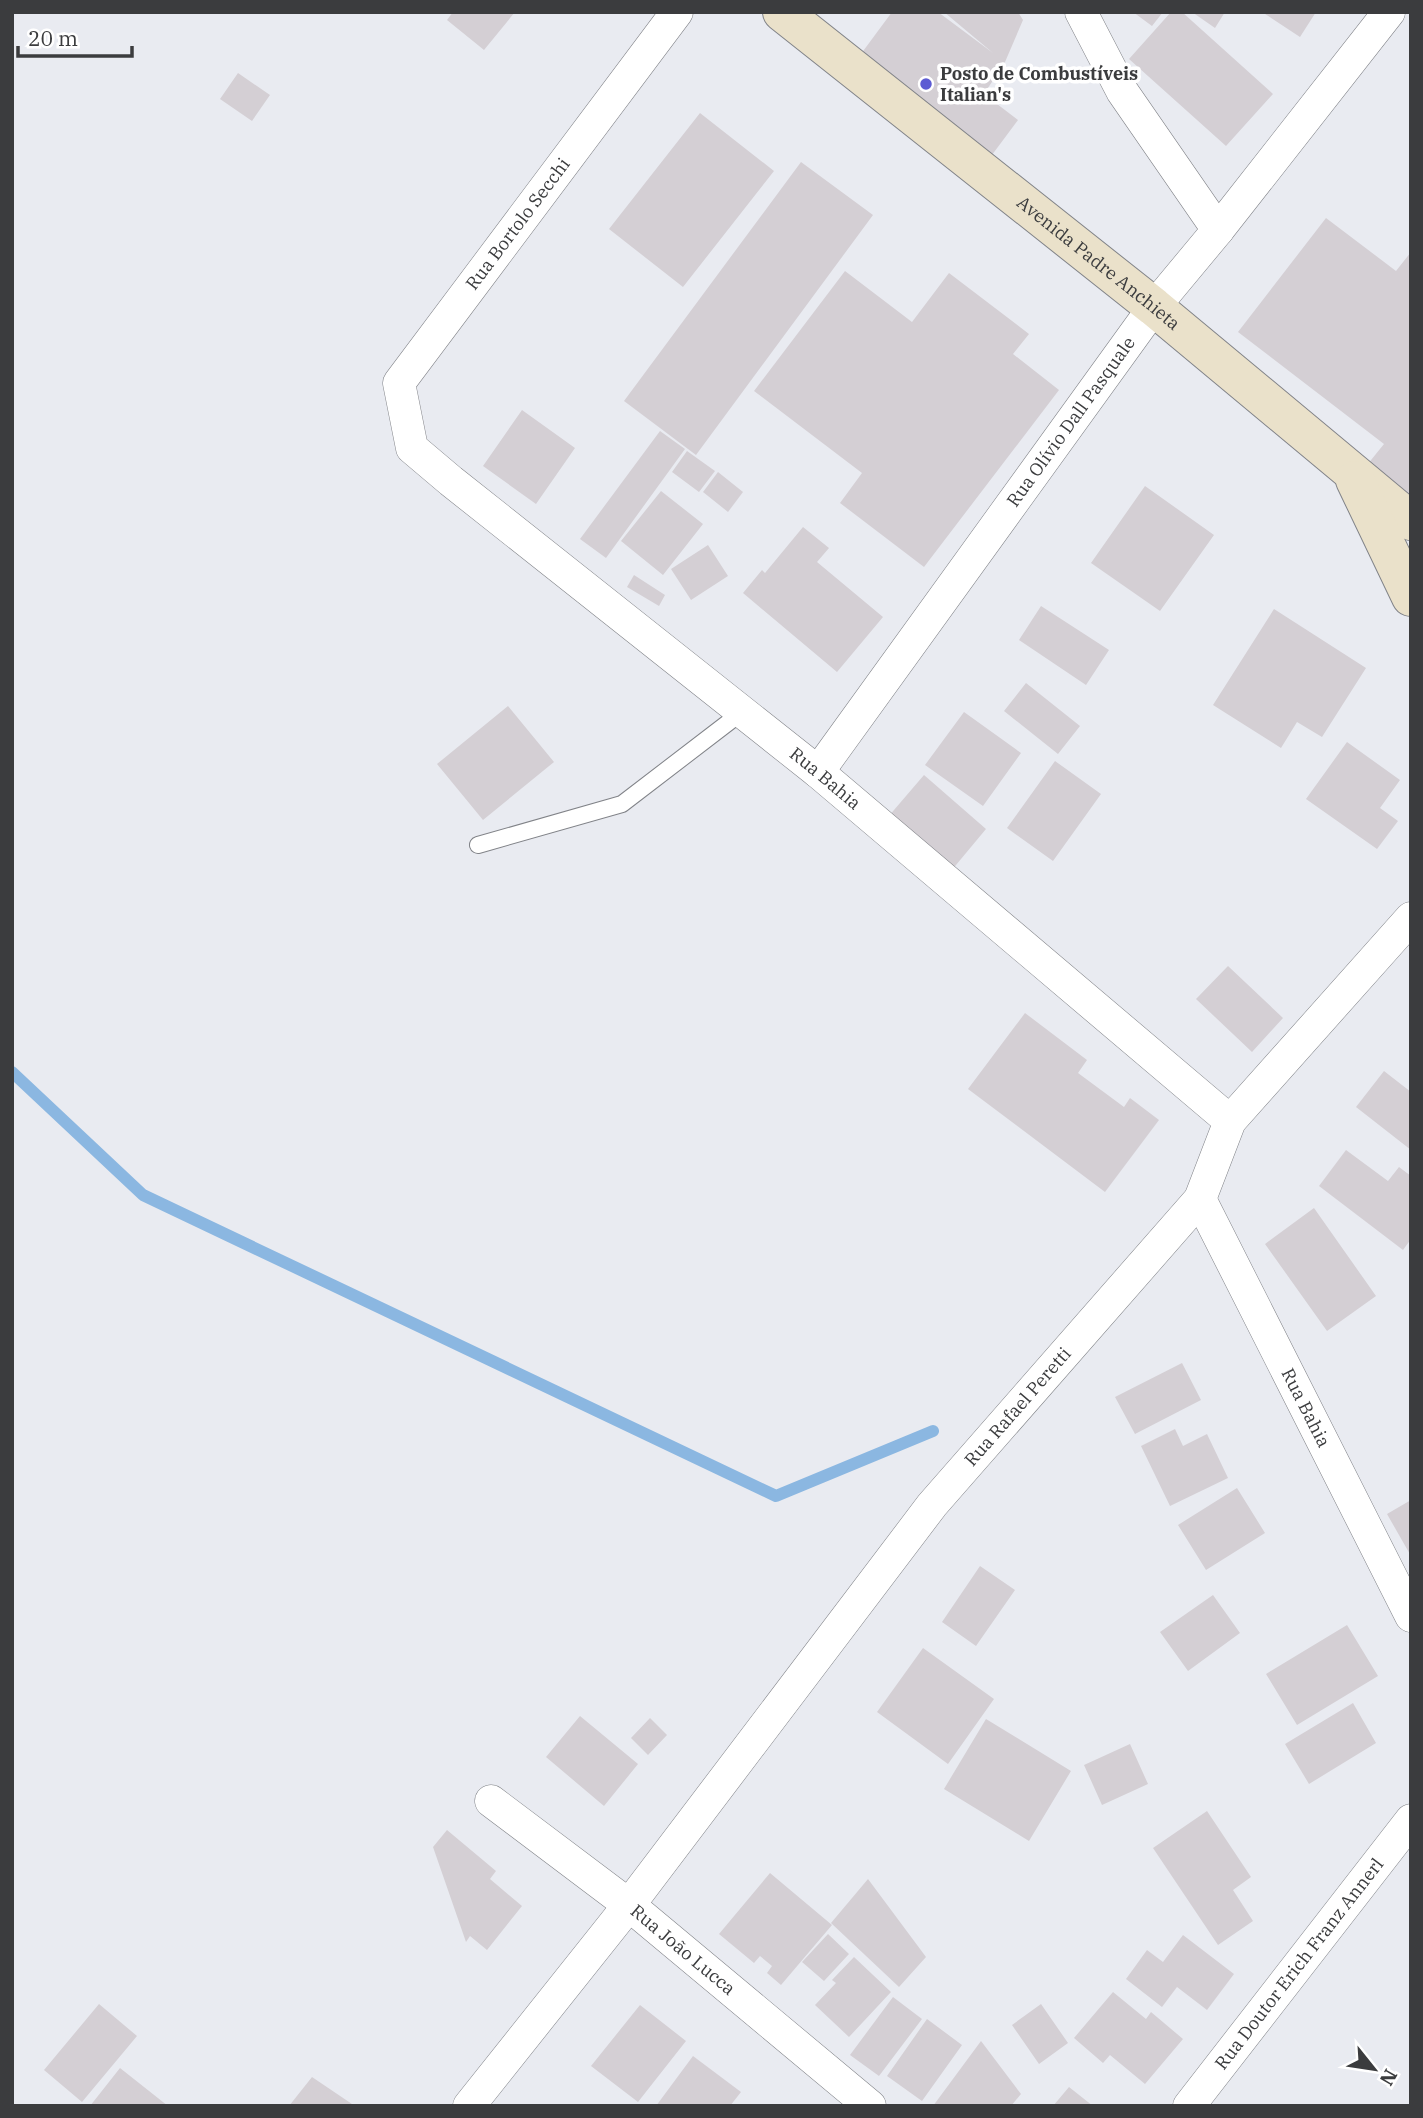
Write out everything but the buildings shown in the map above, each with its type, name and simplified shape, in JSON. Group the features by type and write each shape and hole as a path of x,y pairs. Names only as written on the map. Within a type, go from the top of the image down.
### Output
{"street":[{"name":"Rua Bortolo Secchi","path":"412,448 399,383 677,12"},
{"name":"Avenida Padre Anchieta","path":"782,12 1154,307 1411,520"},
{"path":"1081,12 1122,91 1219,230"},
{"name":"Rua Olívio Dall Pasquale","path":"818,772 1154,307 1219,230 1389,12"},
{"name":"Rua Bahia","path":"412,448 818,772 1230,1121"},
{"path":"1349,468 1411,597"},
{"name":"Rua Rafael Peretti","path":"469,2106 629,1905 932,1505 1200,1199 1230,1121 1411,918"},
{"name":"Rua Bahia","path":"1200,1199 1411,1616"},
{"name":"Rua João Lucca","path":"491,1801 629,1905 870,2106"},
{"name":"Rua Doutor Erich Franz Annerl","path":"1189,2106 1411,1820"}],"lane":[{"path":"478,845 621,804 742,712"}],"waterway":[{"path":"12,1072 143,1195 776,1496 933,1431"}],"place":[{"name":"Posto de Combustíveis Italian's","path":"926,84"}]}
